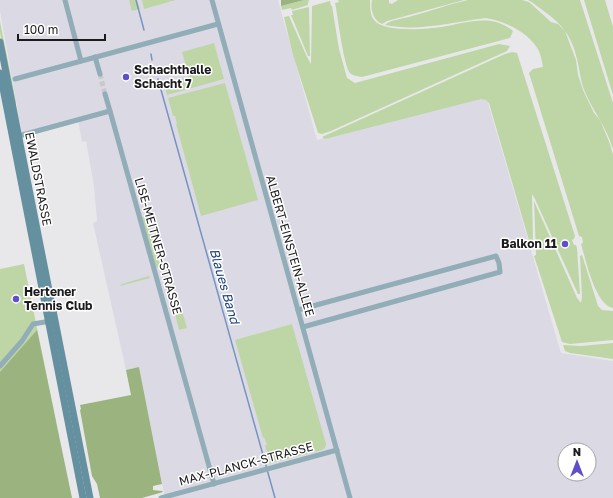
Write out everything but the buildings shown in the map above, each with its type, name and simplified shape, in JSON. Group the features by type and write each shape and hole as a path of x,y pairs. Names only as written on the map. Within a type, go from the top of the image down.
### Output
{"main road":[{"name":"EWALDSTRASSE","path":"0,42 16,137 83,498"},
{"name":"EWALDSTRASSE","path":"0,73 16,137"},
{"name":"EWALDSTRASSE","path":"51,321 90,498"}],"street":[{"path":"65,0 81,61"},
{"name":"ALBERT-EINSTEIN-ALLEE","path":"212,0 350,498"},
{"path":"15,79 218,24"},
{"path":"95,57 100,74"},
{"name":"LISE-MEITNER-STRASSE","path":"105,94 214,484"},
{"path":"16,137 110,111"},
{"path":"298,310 496,256 499,263 500,272 303,327"},
{"path":"0,366 22,341 33,324 51,321"},
{"name":"MAX-PLANCK-STRASSE","path":"161,498 337,450"}],"shaded area":[{"path":"0,0 278,0 317,140 486,96 561,353 613,361 613,498 165,498 139,367 126,370 93,223 97,221 94,186 86,141 82,142 78,120 22,135 0,11"}],"green space":[{"path":"129,0 137,0 140,9 132,11"},
{"path":"142,0 176,0 144,9"},
{"path":"281,0 304,0 281,6"},
{"path":"309,0 308,5 292,10 291,8 282,10 281,6"},
{"path":"338,0 370,0 370,11 374,20 387,27 426,29 473,21 485,21 500,23 513,31 510,38 362,77 350,73 343,53 335,3 339,2"},
{"path":"372,0 389,0 389,3 392,4 398,0 464,0 387,21 382,24 374,17 371,7"},
{"path":"468,0 522,0 529,2 551,22 558,24 565,31 576,60 578,75 583,90 594,113 600,120 613,155 613,308 601,299 592,281 581,244 583,243 582,237 579,236 529,73 533,69 543,67 540,53 535,45 523,33 509,25 486,18 423,27 397,27 385,25 394,20"},
{"path":"528,0 580,0 613,103 613,149 607,134 583,88 575,51 566,32 557,22"},
{"path":"584,0 605,0 613,27 613,95"},
{"path":"330,1 339,49 347,78 355,83 499,44 510,46 507,51 331,131 322,134 318,133 293,55 284,17 289,16 311,64 312,6"},
{"path":"309,7 310,56 308,56 291,15 293,15 292,11"},
{"path":"0,21 16,102 16,113 0,33"},
{"path":"214,43 224,79 167,95 164,84 189,77 182,52"},
{"path":"512,52 517,53 575,236 572,240 577,248 580,294 578,294 532,194 533,243 530,244 489,103 486,100 481,99 325,139 322,137"},
{"path":"225,83 258,200 201,216 175,116 173,116 168,98"},
{"path":"534,201 577,298 581,303 580,256 582,255 598,306 602,310 613,311 613,340 570,344 562,342 534,256 536,255"},
{"path":"146,216 160,267 156,268 142,217"},
{"path":"24,264 56,421 54,421 0,498 0,269"},
{"path":"149,276 150,278 120,286 122,284"},
{"path":"180,304 187,328 179,330 173,306"},
{"path":"292,324 326,444 325,448 322,450 270,463 265,445 267,445 264,437 263,438 235,340"},
{"path":"37,330 72,498 0,498 0,372"},
{"path":"613,343 613,359 570,353 565,351 563,345 581,346"},
{"path":"139,367 162,484 153,486 153,490 163,492 142,498 100,498 97,484 92,476 80,405 131,395 126,370"}],"waterway":[{"name":"Blaues Band","path":"136,0 144,30"},
{"name":"Blaues Band","path":"151,54 152,60"},
{"name":"Blaues Band","path":"158,79 275,498"}],"tunnel":[{"path":"100,74 105,94"}],"place":[{"name":"Schachthalle Schacht 7","path":"126,77"},
{"name":"Balkon 11","path":"565,244"},
{"name":"Hertener Tennis Club","path":"16,299"}]}
